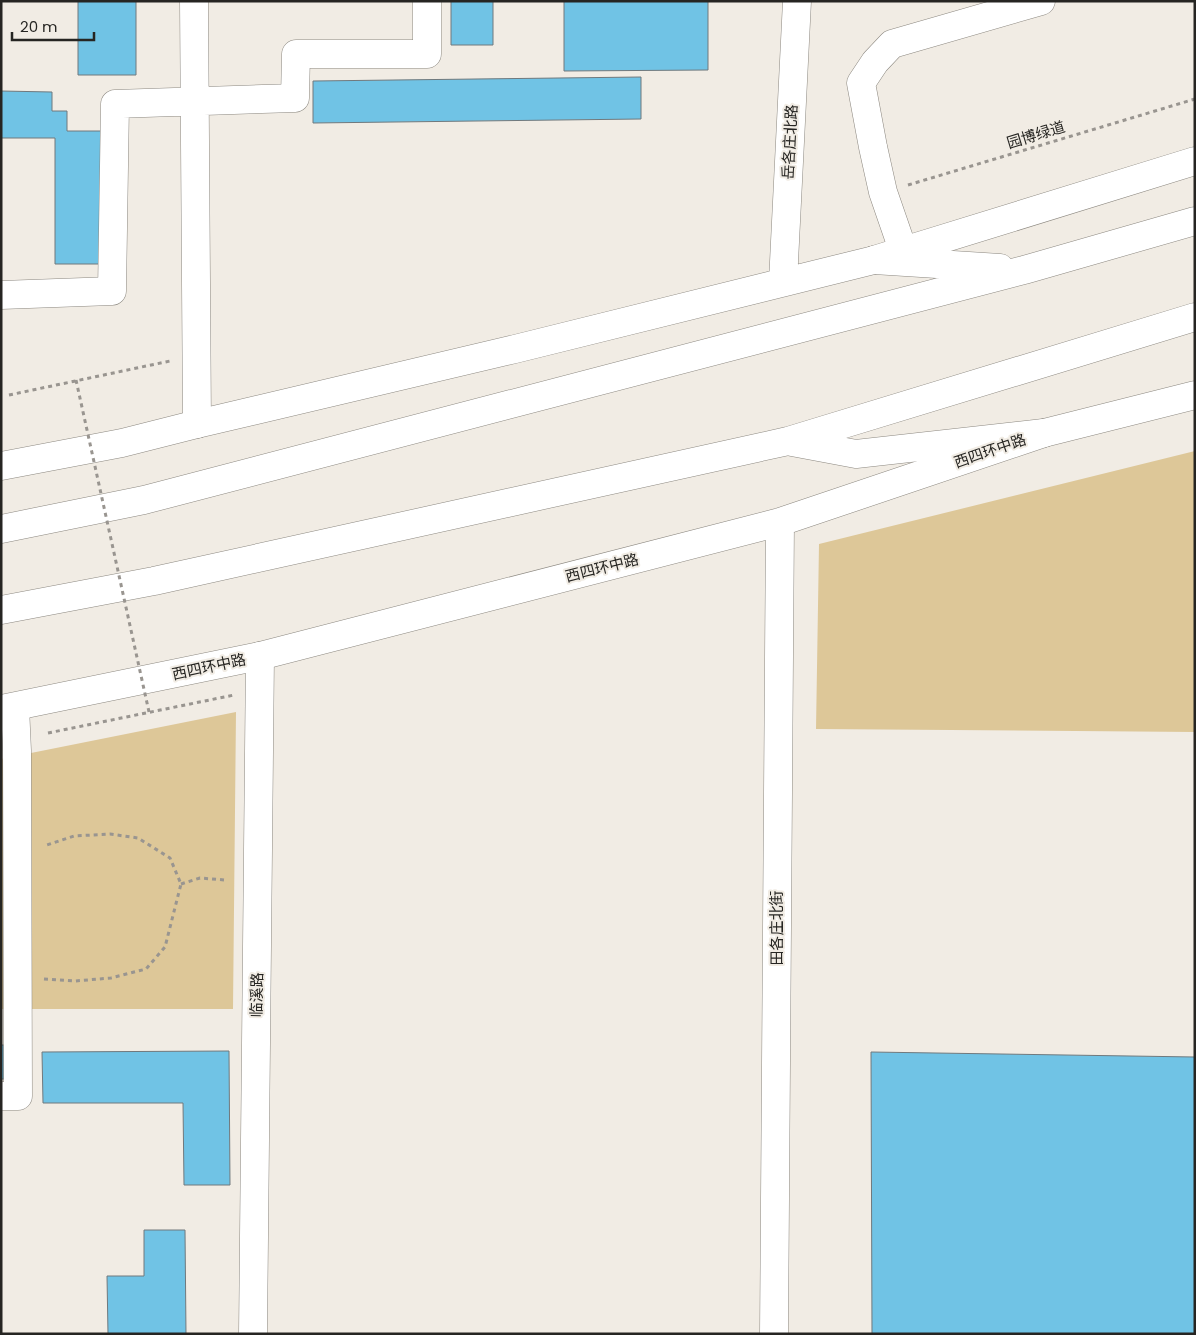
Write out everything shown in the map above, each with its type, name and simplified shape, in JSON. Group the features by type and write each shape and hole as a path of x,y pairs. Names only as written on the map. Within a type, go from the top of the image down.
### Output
{"main road":[{"path":"194,1 197,424"},
{"path":"1,295 112,291 115,104 295,98 296,54 427,54 427,1"},
{"name":"岳各庄北路","path":"783,282 797,1"},
{"path":"903,250 883,192 861,83 875,62 892,44 1041,1"},
{"path":"1,466 122,443 515,349 874,260 1195,161"},
{"path":"1,529 144,500 1024,270 1195,221"},
{"path":"874,260 1024,270"},
{"path":"1,610 154,581 788,441 1195,317"},
{"name":"西四环中路","path":"8,708 260,656 780,522 1044,433 1195,395"},
{"path":"788,441 856,454 1044,433"},
{"path":"1,510 144,500"},
{"name":"田各庄北街","path":"774,1334 780,522"},
{"name":"临溪路","path":"253,1334 260,656"},
{"path":"1,1096 18,1096 17,751 8,708"}],"path":[{"name":"园博绿道","path":"883,192 1195,99"},
{"path":"9,395 174,360"},
{"path":"76,380 149,712"},
{"path":"48,733 236,694"},
{"path":"17,855 74,836 110,834 138,838 170,858 182,884 165,947 146,968 111,978 76,981 17,977"},
{"path":"182,884 200,878 225,880"}],"shaded area":[{"path":"1195,451 1195,732 816,729 819,544"},
{"path":"236,712 233,1009 1,1009 1,759"}],"building":[{"path":"78,1 136,1 136,75 78,75"},
{"path":"451,1 493,1 493,45 451,45"},
{"path":"564,1 708,1 708,70 564,71"},
{"path":"641,77 641,119 313,123 313,81"},
{"path":"1,91 52,92 52,111 67,111 67,131 106,131 106,264 55,264 55,138 1,138"},
{"path":"1,1045 4,1045 4,1079 1,1079"},
{"path":"229,1051 230,1185 184,1185 183,1103 43,1103 42,1052"},
{"path":"871,1052 1195,1057 1195,1334 872,1334"},
{"path":"144,1230 185,1230 186,1334 108,1334 107,1276 144,1276"}]}
